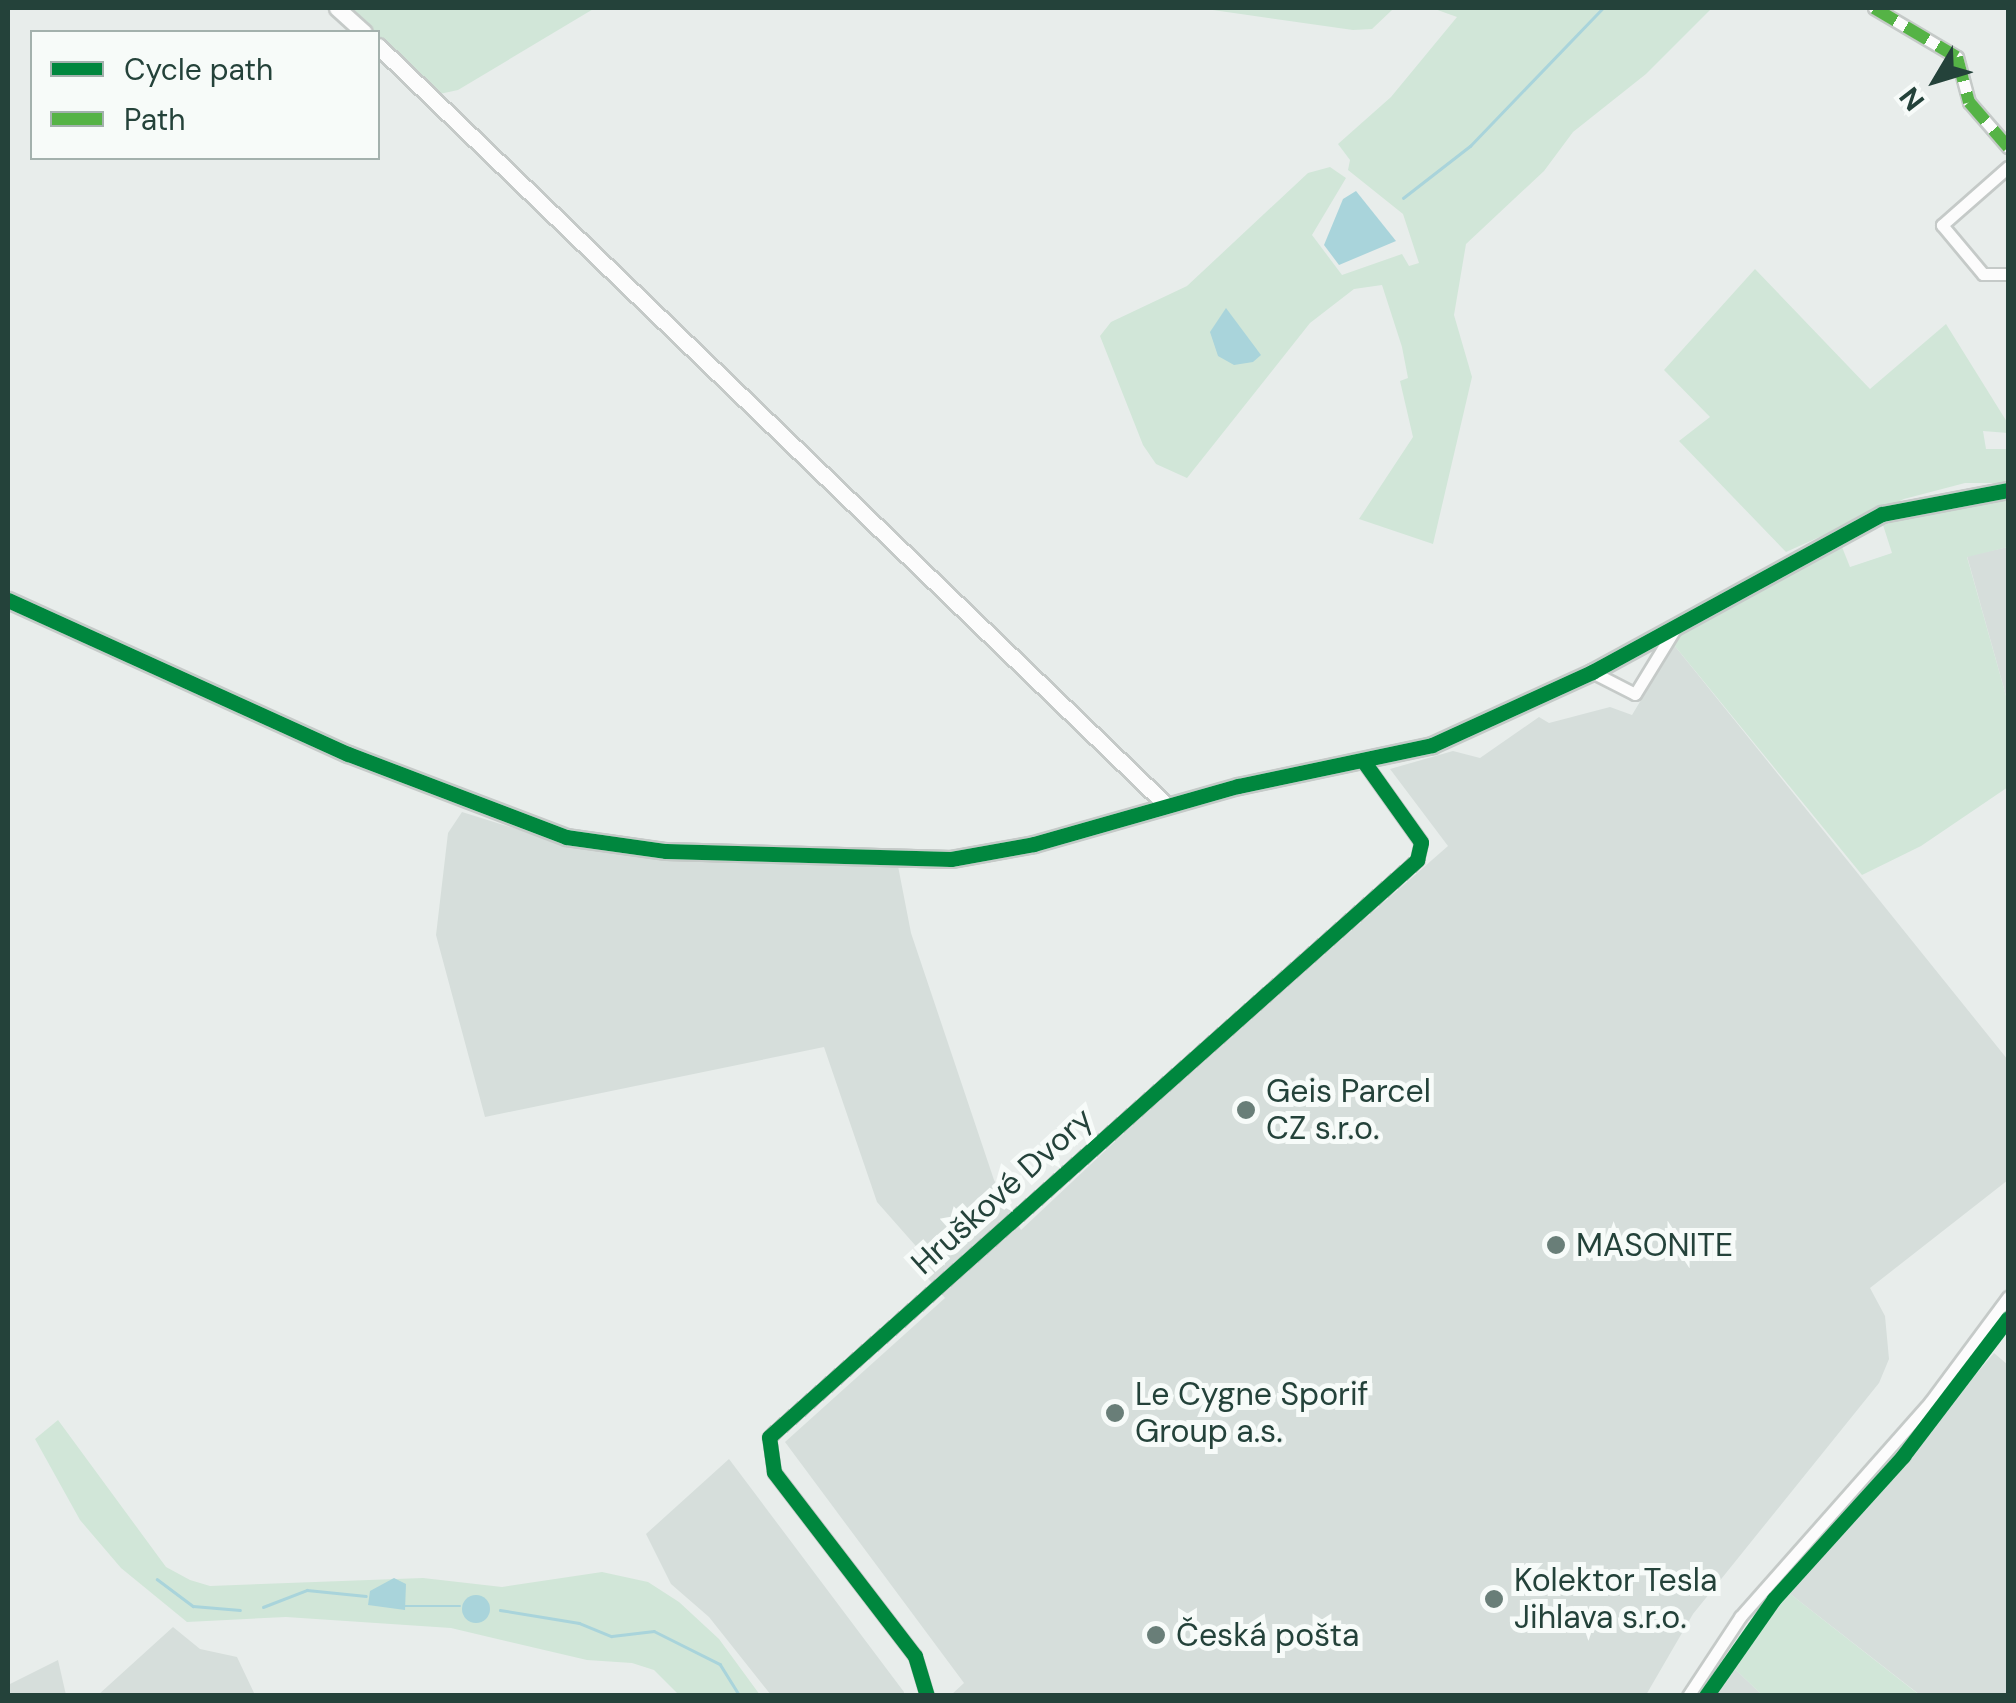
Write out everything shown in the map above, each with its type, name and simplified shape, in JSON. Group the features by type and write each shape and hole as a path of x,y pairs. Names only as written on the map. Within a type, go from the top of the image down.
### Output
{"street":[{"path":"337,8 362,30"},
{"path":"1874,8 1957,56 1969,102 2008,147"},
{"path":"380,48 1165,804"},
{"path":"2008,167 1942,225 1982,274 2008,274"},
{"path":"8,600 468,805 613,846 951,859 1034,844 1165,804 1364,762 1472,730 1592,672 1681,619 1882,514 2008,490"},
{"path":"1592,672 1635,694 1681,619"},
{"name":"Hruškové Dvory","path":"927,1696 915,1656 774,1472 769,1437 1417,860 1421,842 1364,762"},
{"path":"1688,1696 1740,1617 1930,1402 2008,1297"}],"shaded area":[{"path":"2008,547 2008,703 1967,556"},
{"path":"1674,645 2008,1060 2008,1180 1870,1288 1885,1316 1889,1359 1879,1383 1693,1614 1646,1695 951,1695 964,1683 785,1442 945,1298 924,1274 922,1253 877,1202 824,1047 485,1117 436,935 448,833 462,812 562,843 645,858 898,866 911,933 994,1180 1021,1230 1176,1084 1448,846 1390,769 1453,751 1480,758 1539,717 1549,723 1610,707 1632,715"},
{"path":"1994,1353 2008,1365 2008,1695 1920,1695 1789,1593"},
{"path":"729,1459 904,1695 771,1695 709,1617 671,1584 646,1534"},
{"path":"173,1627 200,1649 237,1657 255,1695 98,1695"},
{"path":"58,1660 66,1695 8,1695 8,1685"},
{"path":"1733,1667 1762,1695 1715,1696"}],"green space":[{"path":"343,8 595,8 458,90 435,95 380,43 380,30 367,30"},
{"path":"1199,8 1432,8 1392,10 1372,29 1353,30"},
{"path":"1432,8 1712,8 1646,74 1573,132 1544,171 1466,244 1454,315 1472,377 1433,544 1359,519 1413,437 1400,381 1408,378 1402,347 1382,285 1354,289 1310,323 1187,478 1156,464 1143,445 1100,336 1111,322 1187,286 1308,173 1330,167 1346,178 1312,235 1342,275 1402,254 1409,266 1419,263 1403,214 1348,170 1350,160 1338,144 1391,97 1457,17"},
{"path":"1755,269 1870,389 1946,324 2007,422 2008,433 1983,431 1986,449 2008,449 2008,483 1965,483 1904,499 1786,552 1679,441 1710,417 1664,370"},
{"path":"2008,499 2008,547 1967,557 2008,703 2008,787 1921,846 1862,875 1674,645 1687,624 1840,542 1850,567 1892,553 1883,525 1962,502"},
{"path":"58,1420 166,1567 190,1580 210,1586 423,1578 502,1587 602,1572 648,1582 679,1602 719,1639 760,1695 679,1695 654,1670 632,1663 587,1660 451,1628 286,1617 187,1622 121,1568 80,1520 35,1439"},
{"path":"1789,1593 1920,1695 1762,1695 1733,1667"}],"water":[{"path":"1356,191 1396,241 1339,265 1324,245 1343,199"},
{"path":"1226,308 1261,355 1253,362 1234,365 1218,356 1210,332"},
{"path":"394,1578 406,1584 405,1610 368,1605 370,1591"},
{"path":"476,1595 486,1599 490,1609 486,1619 476,1623 466,1619 462,1609 466,1599"}],"waterway":[{"path":"1403,198 1470,146 1603,8"},
{"path":"157,1579 193,1606 240,1610"},
{"path":"263,1607 307,1590 366,1596"},
{"path":"403,1606 460,1606"},
{"path":"500,1610 579,1623 612,1636 654,1631 720,1664 740,1696"}],"marked path":[{"path":"1874,8 1957,57 1969,102 2008,147"}],"cycle path":[{"path":"8,600 348,754 566,837 666,851 951,859 1034,844 1238,786 1432,745 1592,672 1882,514 2008,490"},
{"path":"927,1696 915,1656 774,1472 769,1437 1417,860 1421,842 1364,762"},
{"path":"1706,1696 1774,1599 1903,1456 2008,1318"}],"place":[{"name":"Geis Parcel CZ s.r.o.","path":"1246,1110"},
{"name":"MASONITE","path":"1556,1245"},
{"name":"Le Cygne Sporif Group a.s.","path":"1115,1413"},
{"name":"Kolektor Tesla Jihlava s.r.o.","path":"1494,1599"},
{"name":"Česká pošta","path":"1156,1635"}]}
